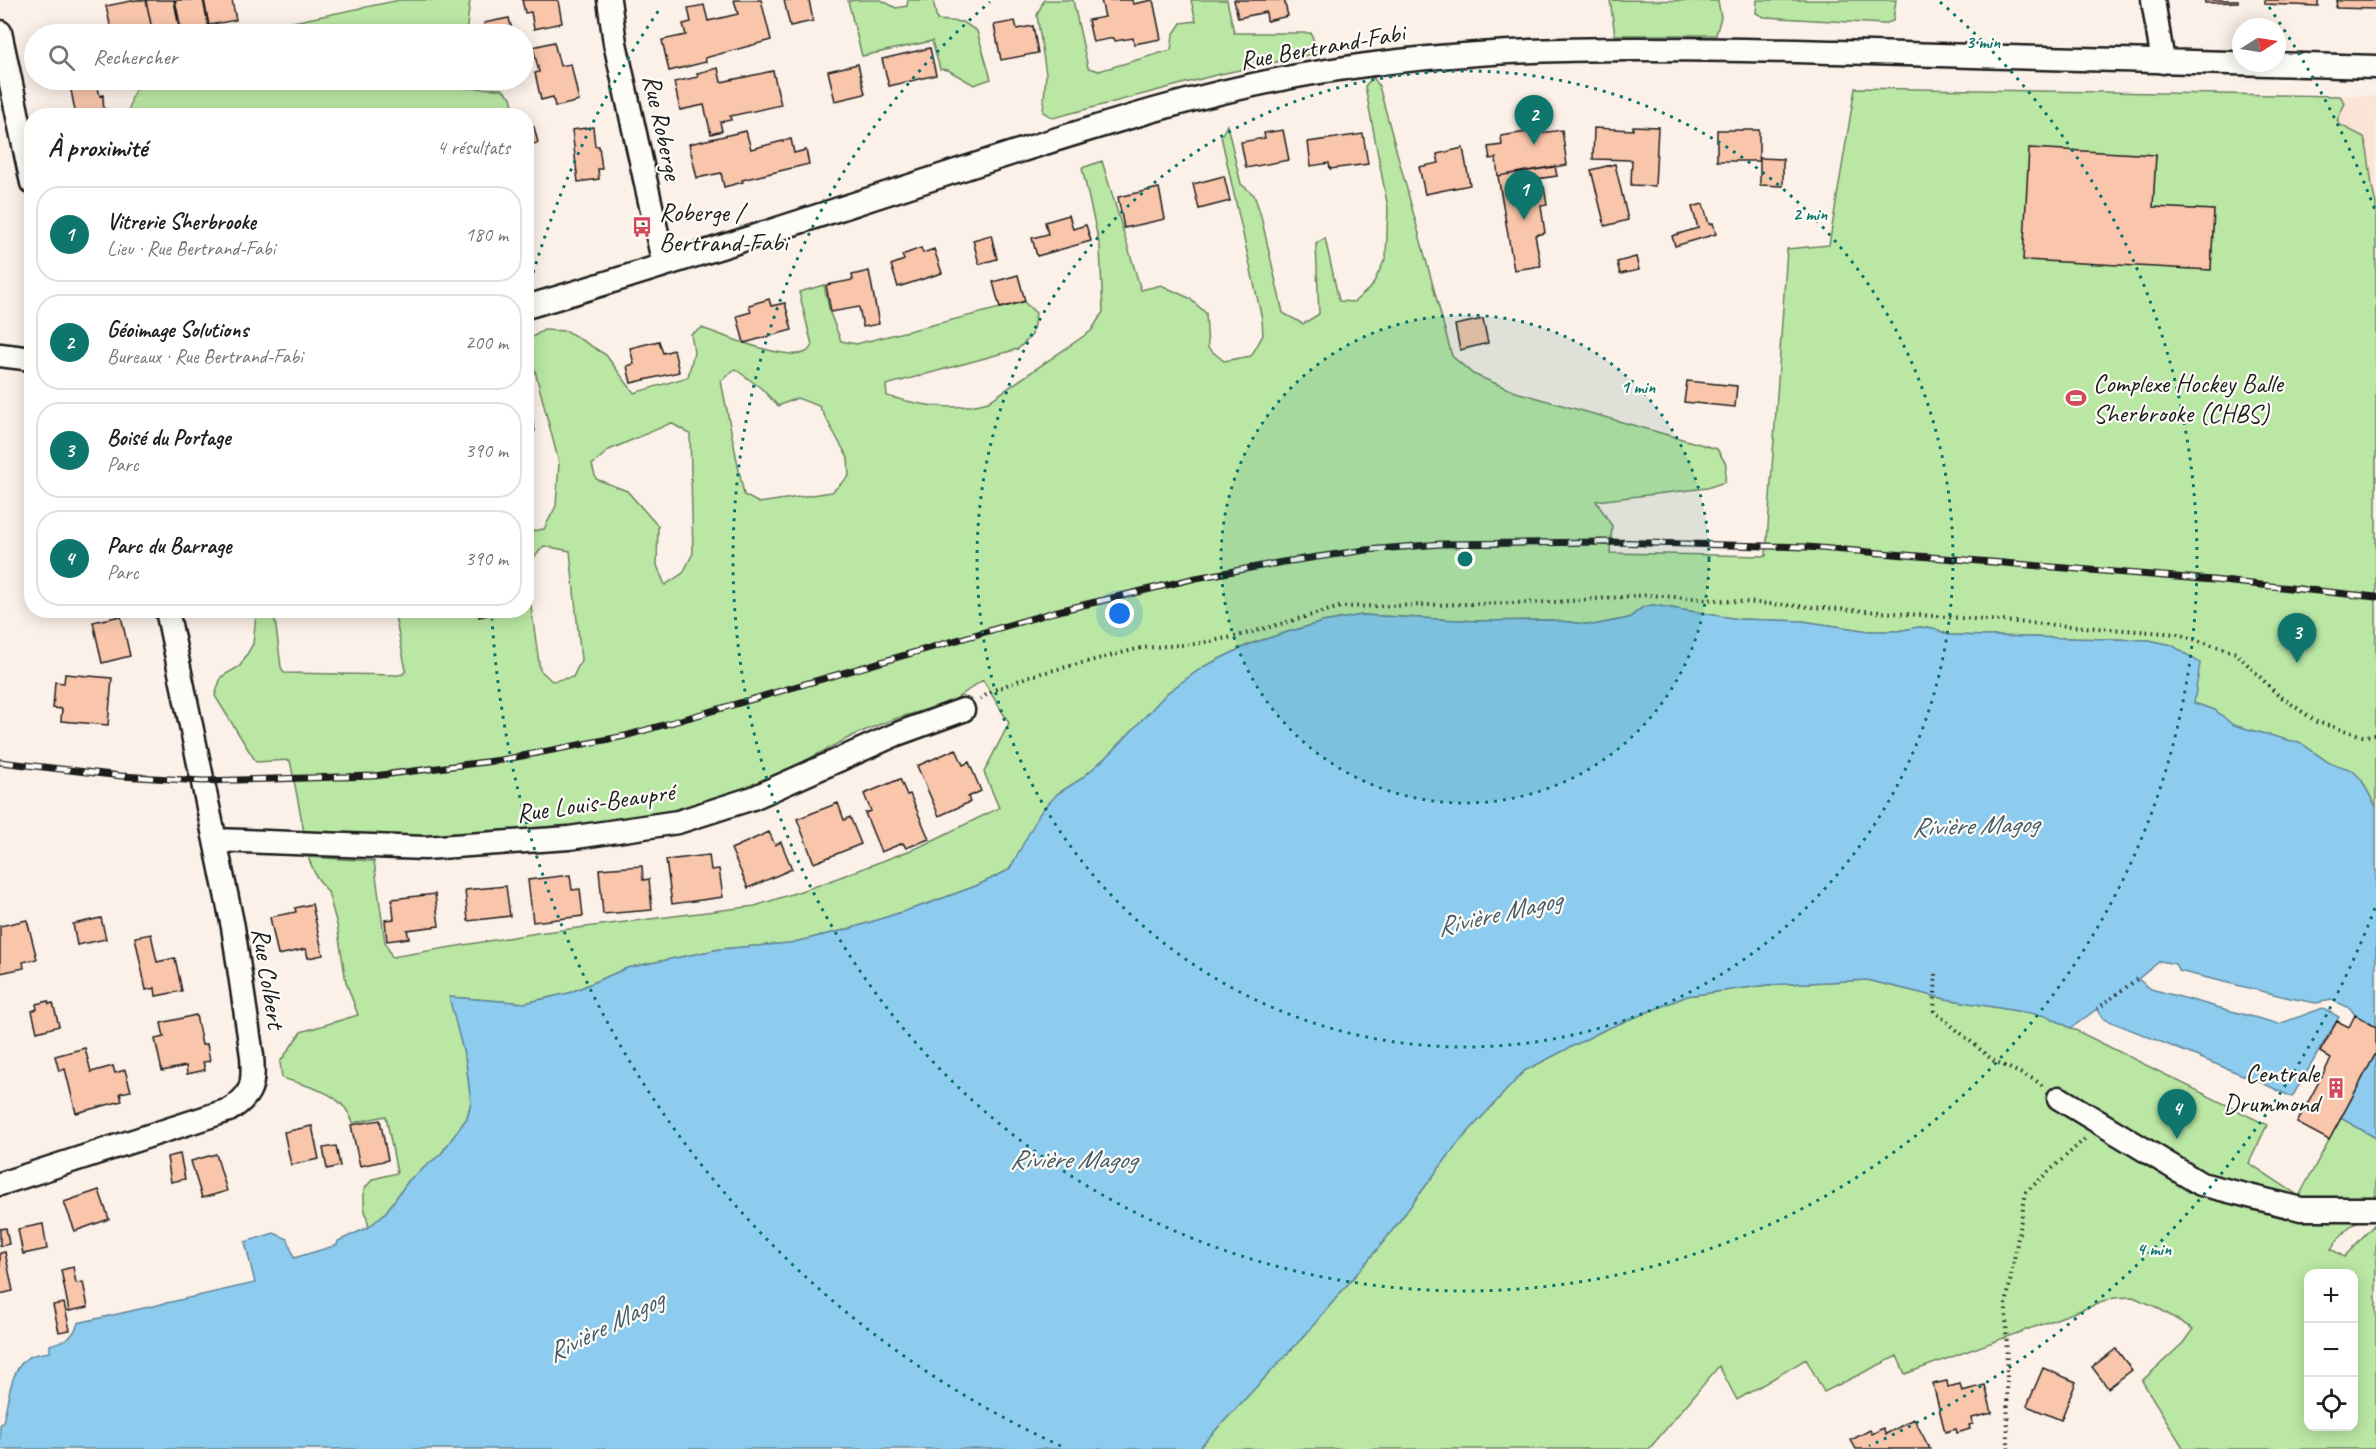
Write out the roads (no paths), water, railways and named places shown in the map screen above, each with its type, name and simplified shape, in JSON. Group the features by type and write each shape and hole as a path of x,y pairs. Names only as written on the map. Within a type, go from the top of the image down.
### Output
{"street":[{"name":"Rue Roberge","path":"609,0 615,43 664,265"},
{"path":"2153,0 2163,62"},
{"path":"0,32 24,145"},
{"name":"Rue Bertrand-Fabi","path":"534,305 1147,112 1260,84 1393,61 1501,52 1616,49 2376,67"},
{"path":"0,356 24,358"},
{"name":"Rue Colbert","path":"0,1184 229,1110 241,1102 250,1090 253,1075 233,927 169,618"},
{"name":"Rue Louis-Beaupré","path":"215,840 425,848 569,838 678,822 753,798 897,734 963,710"},
{"path":"2059,1098 2201,1184 2301,1209 2376,1209"}],"water":[{"name":"Rivière Magog","path":"1653,605 1738,619 1802,621 1869,631 1898,631 1919,627 1935,629 1949,635 2149,640 2172,645 2200,663 2194,703 2215,710 2233,725 2302,744 2328,762 2352,770 2361,779 2376,807 2376,1027 2355,1015 2350,1008 2332,1000 2316,1003 2290,998 2179,971 2175,964 2160,961 2138,979 2151,989 2279,1024 2323,1008 2339,1017 2292,1097 2104,1019 2097,1009 2071,1028 2047,1016 1946,999 1867,980 1767,985 1687,996 1604,1030 1524,1071 1458,1143 1385,1240 1305,1335 1198,1449 0,1449 0,1425 3,1422 11,1385 18,1367 31,1356 50,1352 50,1345 71,1336 78,1323 255,1283 245,1242 274,1233 288,1239 294,1258 337,1245 338,1241 369,1227 386,1212 409,1180 441,1154 467,1118 471,1102 466,1062 449,997 525,1003 569,993 627,968 720,949 790,943 849,929 976,886 1009,870 1040,813 1057,794 1081,779 1112,752 1167,693 1203,667 1250,644 1323,622 1362,615 1476,621 1552,620 1593,625 1629,618 1643,607"},
{"path":"2376,1053 2376,1138 2341,1118"}],"railway":[{"path":"0,762 121,776 203,781 374,776 501,760 625,736 1054,612 1196,578 1366,550 1441,544 1608,542 1807,547 2213,580 2376,597"}],"place":[{"name":"Géoimage Solutions","path":"1534,145"},
{"name":"Vitrerie Sherbrooke","path":"1524,220"},
{"name":"Roberge / Bertrand-Fabi","path":"642,227"},
{"name":"Complexe Hockey Balle Sherbrooke (CHBS)","path":"2076,398"},
{"name":"Boisé du Portage","path":"2297,663"},
{"name":"Centrale Drummond","path":"2336,1088"},
{"name":"Parc du Barrage","path":"2177,1139"}]}
